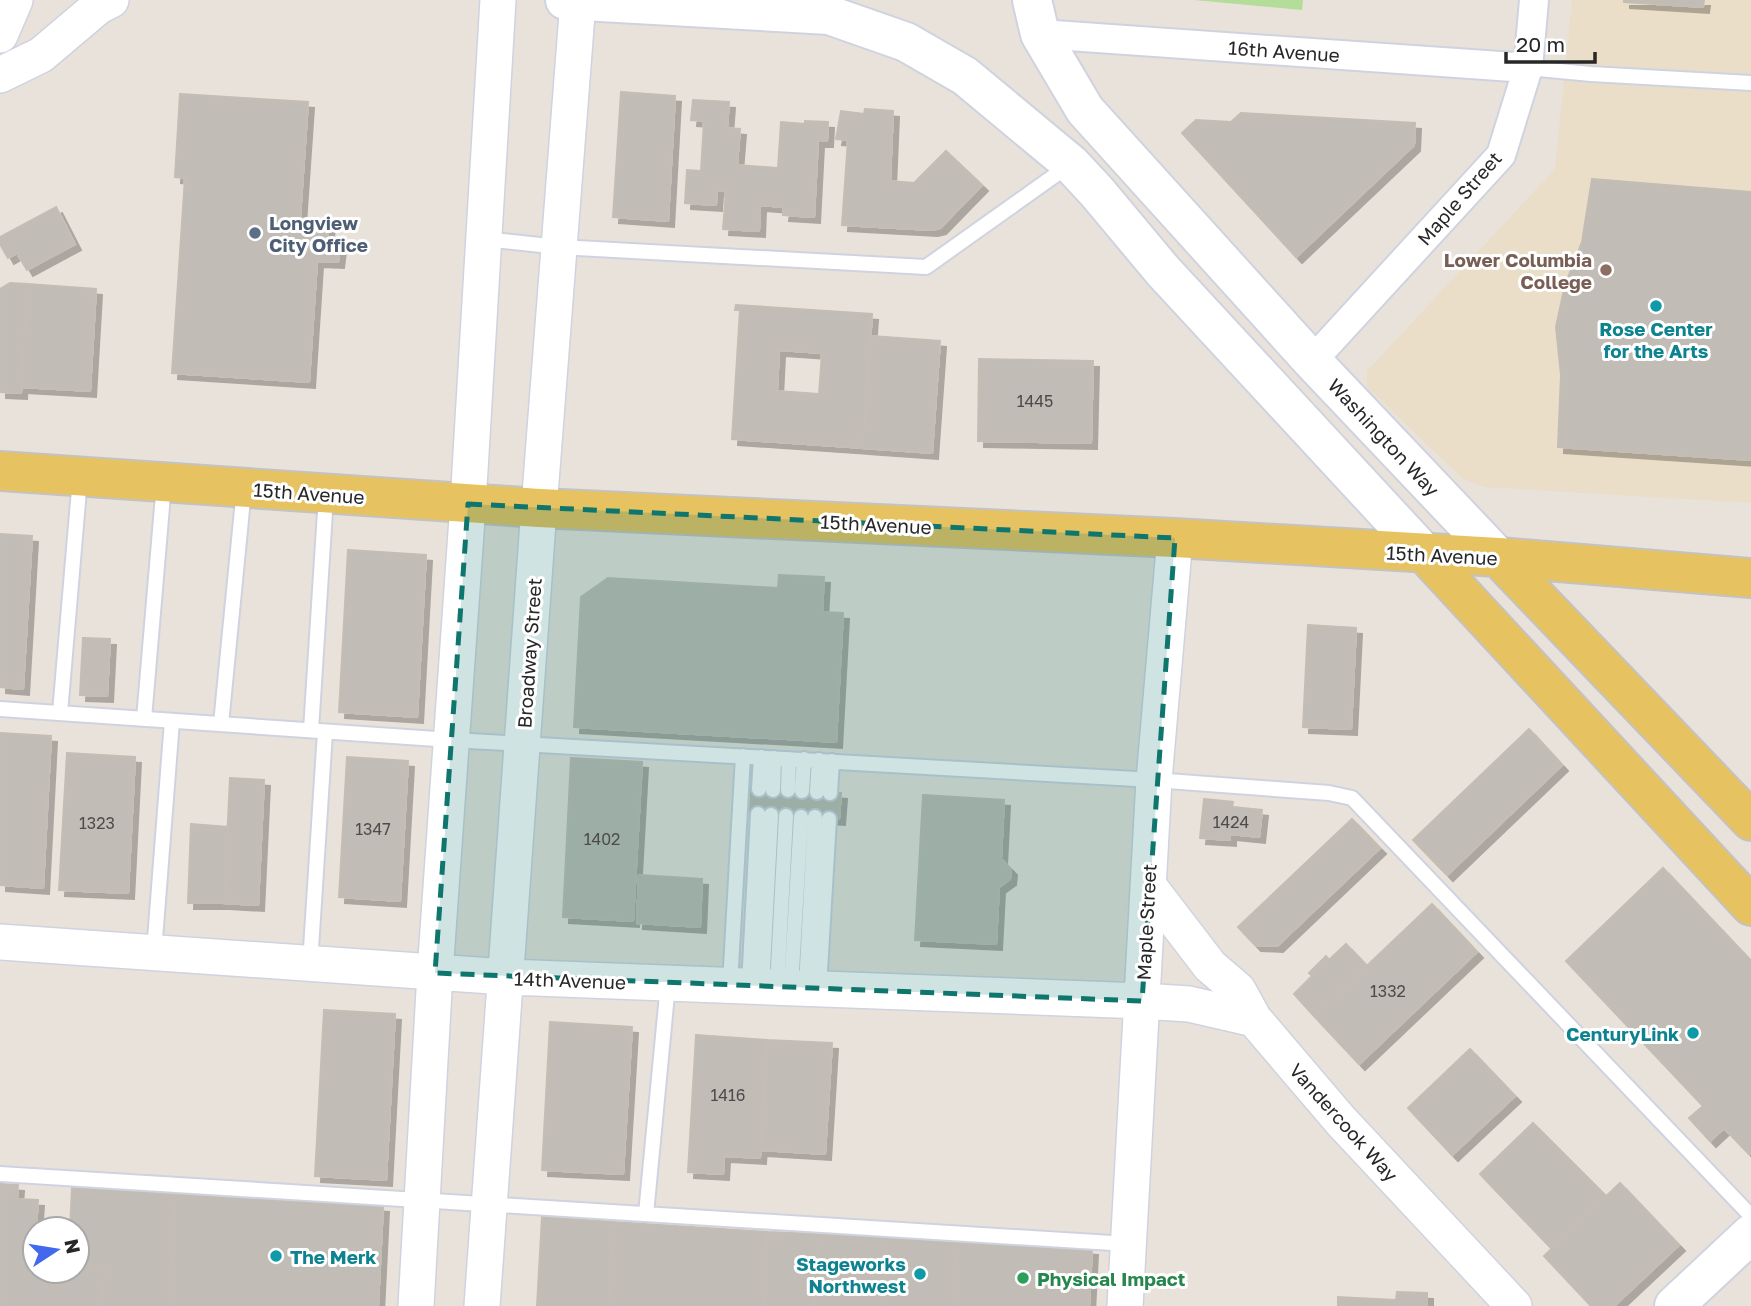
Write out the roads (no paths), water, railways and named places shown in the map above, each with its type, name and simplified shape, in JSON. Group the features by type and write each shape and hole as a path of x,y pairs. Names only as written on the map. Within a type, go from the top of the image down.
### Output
{"main road":[{"path":"565,0 829,15 906,42 965,76 1071,164 1163,271 1751,906"},
{"path":"829,15 873,0"},
{"name":"Washington Way","path":"1036,17 1085,110 1312,361 1751,821"},
{"name":"15th Avenue","path":"0,471 468,504 1175,538 1498,558 1751,578"},
{"path":"1674,1306 1751,1234"}],"street":[{"path":"0,35 15,0"},
{"path":"0,75 41,55 99,6 111,0"},
{"path":"416,1306 498,0"},
{"name":"Maple Street","path":"1312,361 1501,155 1528,68 1534,0"},
{"name":"Broadway Street","path":"482,1306 578,1"},
{"name":"16th Avenue","path":"1036,17 1528,68"},
{"name":"Maple Street","path":"1125,1306 1154,780 1175,538"},
{"name":"Vandercook Way","path":"1148,885 1210,966 1238,990 1254,1019 1341,1121 1514,1306"},
{"name":"14th Avenue","path":"0,942 506,977 1142,1001"},
{"path":"1142,1001 1189,1004 1254,1019"}],"lane":[{"path":"1528,68 1751,83"},
{"path":"484,239 559,247 926,267 1071,164"},
{"path":"60,713 80,477"},
{"path":"144,719 164,483"},
{"path":"222,724 244,488"},
{"path":"310,964 326,494"},
{"path":"0,709 451,740 1154,780 1329,793 1352,798 1751,1216"},
{"path":"154,953 172,721"},
{"path":"743,756 776,988"},
{"path":"795,791 796,759"},
{"path":"795,791 796,759"},
{"path":"795,791 796,759"},
{"path":"776,988 793,816"},
{"path":"776,988 793,816"},
{"path":"776,988 793,816"},
{"path":"646,1214 668,984"},
{"path":"0,1174 1128,1244"}],"place":[{"name":"Longview City Office","path":"255,233"},
{"name":"Lower Columbia College","path":"1606,270"},
{"name":"Rose Center for the Arts","path":"1656,306"},
{"name":"CenturyLink","path":"1693,1033"},
{"name":"The Merk","path":"276,1256"},
{"name":"Stageworks Northwest","path":"920,1274"},
{"name":"Physical Impact","path":"1023,1278"}]}
